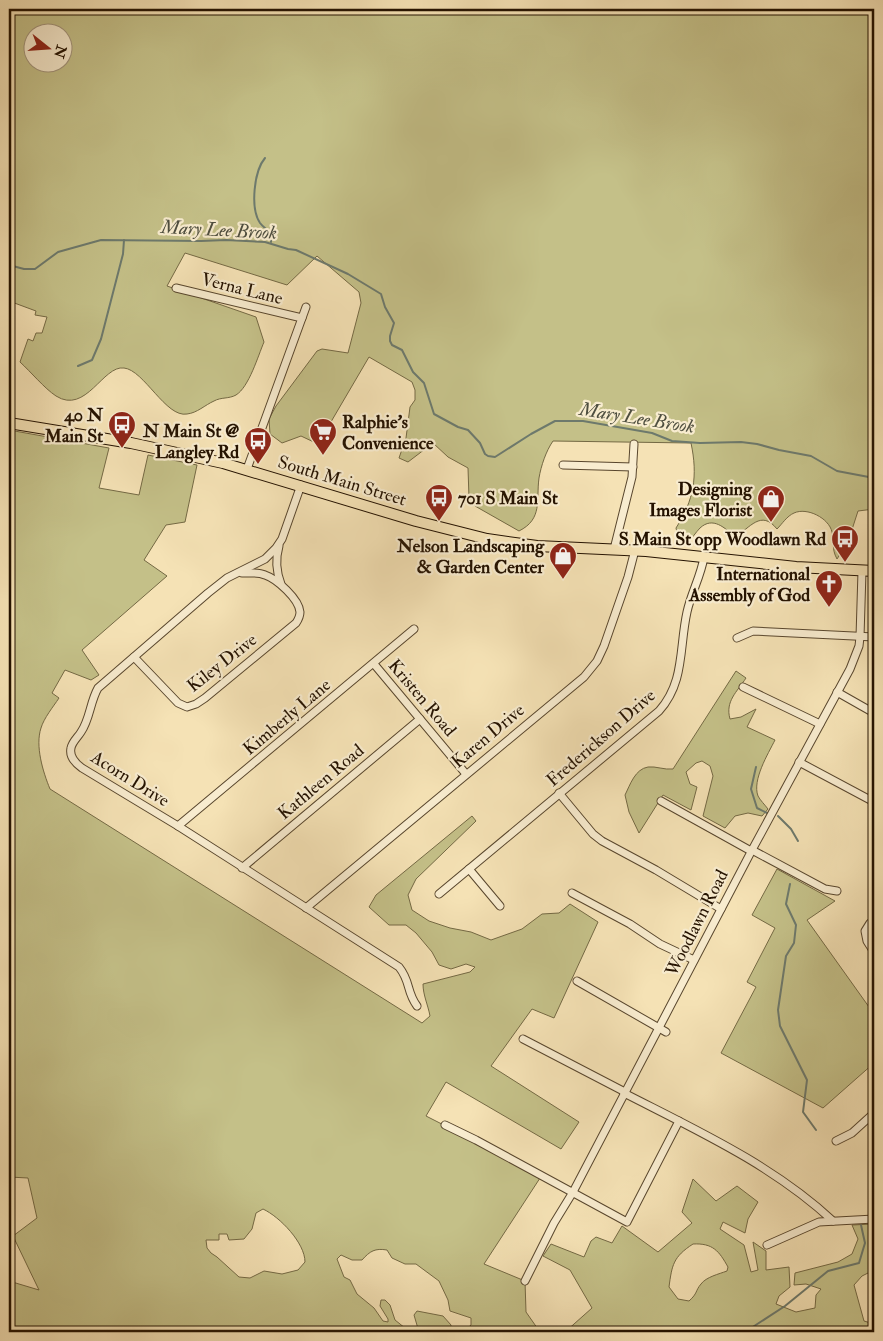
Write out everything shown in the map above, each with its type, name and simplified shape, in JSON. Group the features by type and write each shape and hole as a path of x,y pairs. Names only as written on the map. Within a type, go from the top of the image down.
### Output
{"main road":[{"name":"South Main Street","path":"9,423 160,449 247,470 416,521 487,540 537,546 635,550 796,567 874,571"}],"street":[{"name":"Verna Lane","path":"176,288 302,318"},
{"path":"247,470 306,307"},
{"path":"614,549 631,482 634,444"},
{"path":"563,464 633,467"},
{"name":"Acorn Drive","path":"301,485 282,538 276,548 264,559 227,578 98,688 84,726 71,748 71,756 75,763 82,768 178,826 399,967 408,981 411,998 417,1006"},
{"name":"Kiley Drive","path":"282,538 276,559 277,573 282,585"},
{"name":"Karen Drive","path":"306,908 584,677 597,661 604,646 628,577 635,550"},
{"name":"Frederickson Drive","path":"438,894 659,711 668,701 678,679 686,613 704,557"},
{"name":"Woodlawn Road","path":"525,1281 554,1222 573,1192 624,1092 662,1030 694,960 854,658 860,637 862,571"},
{"name":"Kiley Drive","path":"134,657 178,703 187,707 196,704 296,623 300,610 296,601 282,585 264,574 239,573"},
{"name":"Kimberly Lane","path":"178,826 414,629"},
{"path":"737,638 753,631 874,637"},
{"name":"Kristen Road","path":"374,664 466,774"},
{"path":"743,687 820,724"},
{"path":"837,692 874,713"},
{"name":"Kathleen Road","path":"242,868 420,718"},
{"path":"799,762 874,802"},
{"path":"559,794 597,838 656,870 721,909"},
{"path":"661,800 825,890 837,891"},
{"path":"470,869 500,906"},
{"path":"572,893 630,924 660,944 694,960"},
{"path":"874,920 870,922 865,931 867,941 874,952"},
{"path":"577,981 662,1030"},
{"path":"523,1039 758,1166 798,1193 833,1221"},
{"path":"836,1141 852,1134 874,1113"},
{"path":"445,1126 627,1222 678,1122"},
{"path":"767,1245 819,1222 874,1218"}],"shaded area":[{"path":"9,9 874,9 874,509 858,511 848,542 837,559 834,552 833,536 827,522 817,515 805,511 791,514 777,529 771,523 761,520 735,537 719,525 710,523 700,528 687,542 678,537 676,528 687,508 693,487 694,466 691,443 553,441 541,469 535,515 527,526 519,531 475,506 469,498 468,468 448,457 433,443 408,462 399,458 406,438 410,407 415,400 415,390 412,382 369,357 318,444 301,436 282,443 270,434 269,419 276,406 317,351 322,349 348,353 361,303 359,292 317,256 287,285 185,253 167,286 256,317 264,342 249,378 241,391 236,395 217,400 198,411 187,414 171,409 139,377 132,371 124,368 116,369 85,395 76,399 67,400 51,393 20,362 28,339 33,341 36,333 42,333 47,317 35,315 36,311 9,301"},
{"path":"9,430 109,448 99,488 139,495 148,455 197,465 185,522 166,525 144,560 167,576 82,650 99,675 91,680 65,670 52,693 59,698 42,724 39,735 42,767 50,789 422,1023 430,1016 423,984 470,972 475,967 466,964 451,969 439,965 432,952 416,933 406,925 389,925 369,907 376,895 472,816 476,821 416,879 408,895 412,910 429,921 471,932 491,940 522,929 542,914 559,913 570,904 598,922 554,1018 532,1009 491,1066 579,1122 561,1149 446,1082 426,1116 542,1175 484,1264 525,1281 526,1312 540,1332 463,1332 471,1325 471,1318 450,1311 448,1300 439,1281 416,1264 405,1264 392,1258 387,1250 379,1249 370,1252 362,1260 352,1260 341,1255 337,1259 344,1277 350,1280 357,1294 374,1308 383,1321 388,1322 380,1306 381,1300 385,1300 390,1305 395,1320 410,1332 9,1332 9,1281 39,1290 13,1236 37,1218 28,1178 9,1177","holes":["263,1209 284,1224 301,1247 305,1262 298,1270 282,1274 264,1271 250,1278 239,1277 207,1248 206,1240 219,1240 219,1234 227,1234 229,1240 244,1239 252,1229 256,1213"]},
{"path":"736,671 746,678 730,702 730,719 741,717 756,709 747,727 775,740 757,782 758,796 768,809 762,816 748,813 735,816 725,828 703,816 713,776 710,766 702,761 696,763 686,772 690,784 697,787 691,810 663,795 639,833 629,812 625,795 636,774 643,768 648,767 673,769"},
{"path":"777,869 835,901 807,920 874,1014 874,1063 823,1108 721,1053 756,987 747,982 775,928 752,915"},
{"path":"693,1179 716,1201 737,1186 758,1202 748,1219 745,1233 723,1222 720,1229 744,1245 751,1272 758,1270 753,1242 766,1251 766,1270 789,1267 790,1287 779,1296 776,1304 796,1312 815,1308 816,1295 821,1289 806,1284 794,1285 795,1273 838,1262 852,1254 858,1239 852,1225 874,1224 874,1270 862,1276 854,1285 864,1321 874,1324 874,1332 565,1332 592,1308 570,1270 543,1256 551,1244 584,1257 591,1241 596,1237 612,1243 622,1226 658,1252 692,1223 682,1212","holes":["693,1244 700,1244 715,1249 728,1267 727,1271 706,1279 689,1301 678,1299 669,1287 675,1262 686,1249"]},
{"path":"417,1311 443,1316 451,1325 451,1332 419,1332 414,1315"}],"waterway":[{"path":"265,158 258,172 254,199 257,216 260,223 271,234 271,242"},
{"name":"Mary Lee Brook","path":"9,265 24,269 35,269 58,252 101,240 226,240 265,242 296,250 348,274 381,294 385,307 394,323 390,341 392,345 402,350 413,372 424,383 434,414 458,427 468,430 480,443 485,454 488,456 495,457 555,421 583,421 652,433 672,441 757,444 811,456 837,471 874,478"},
{"path":"78,366 92,360 101,339 123,254 124,240"},
{"path":"756,767 751,789 757,808 767,813"},
{"path":"778,816 791,829 798,841"},
{"path":"790,884 786,904 796,925 794,943 786,956 778,1010 780,1026 807,1080 803,1112 816,1130"},
{"path":"745,1332 785,1306 828,1271 859,1263 865,1243 861,1225"}],"place":[{"name":"40 N Main St","path":"122,449"},
{"name":"Ralphie's Convenience","path":"323,456"},
{"name":"N Main St @ Langley Rd","path":"258,465"},
{"name":"701 S Main St","path":"439,522"},
{"name":"Designing Images Florist","path":"771,523"},
{"name":"S Main St opp Woodlawn Rd","path":"845,563"},
{"name":"Nelson Landscaping & Garden Center","path":"563,580"},
{"name":"International Assembly of God","path":"829,608"}]}
